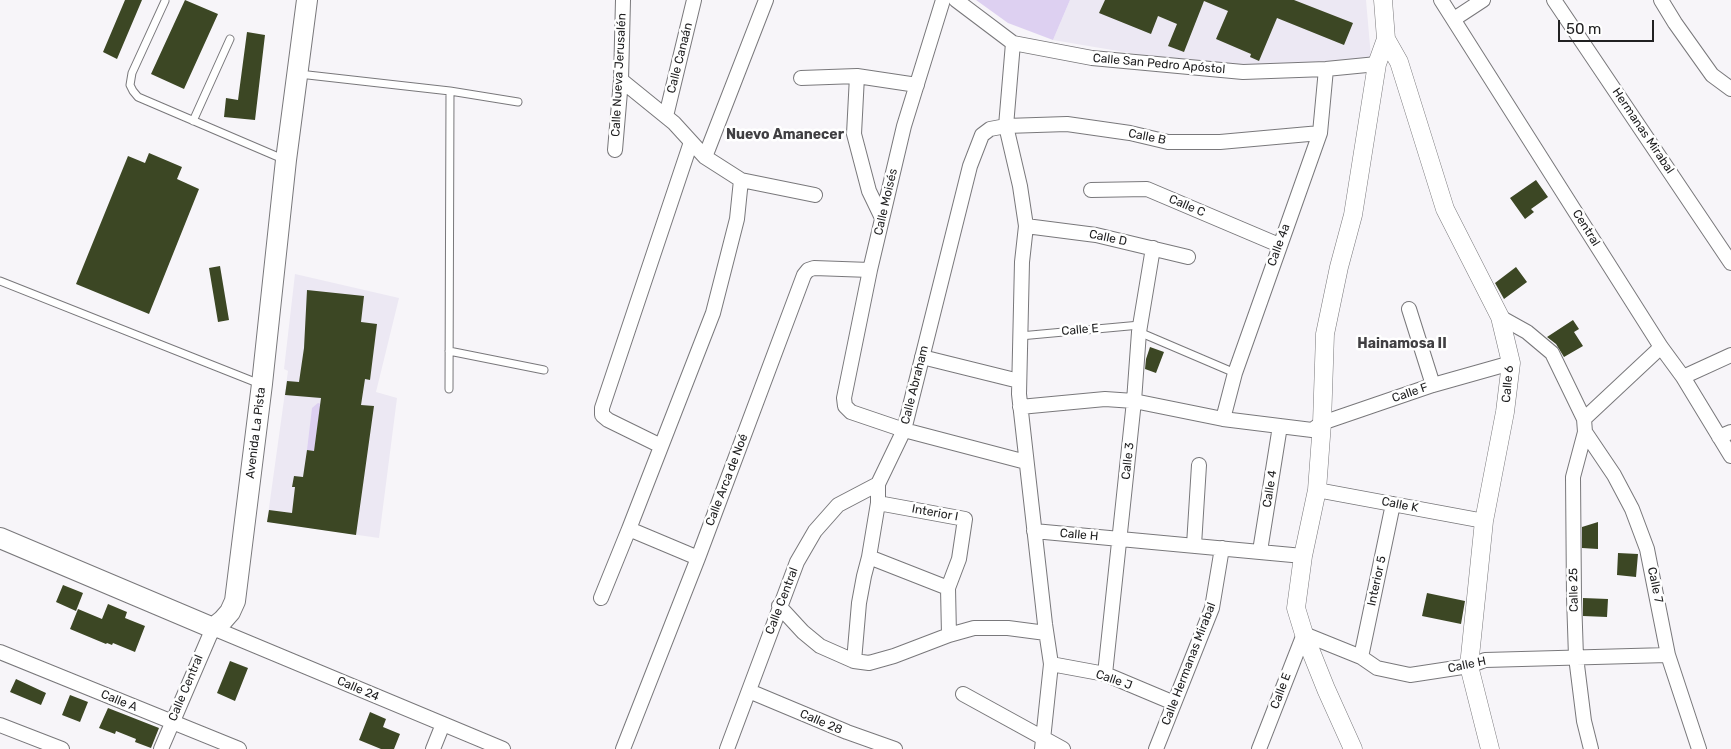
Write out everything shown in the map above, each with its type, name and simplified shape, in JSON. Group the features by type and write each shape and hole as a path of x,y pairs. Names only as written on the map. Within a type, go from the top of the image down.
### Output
{"main road":[{"name":"Avenida La Pista","path":"213,628 230,612 235,601 262,384 286,160 307,0"},
{"path":"0,538 213,628"}],"street":[{"name":"Calle Nueva Jerusalén","path":"615,150 623,0"},
{"name":"Calle Canaán","path":"666,116 694,0"},
{"path":"705,157 766,0"},
{"name":"Calle Moisés","path":"904,430 851,412 845,406 844,398 870,270 904,126 943,0"},
{"name":"Calle San Pedro Apóstol","path":"956,0 1013,44 1092,58 1243,72 1326,69 1377,64"},
{"path":"1353,749 1326,689 1304,634 1296,608 1303,556 1317,490 1317,426 1325,334 1339,267 1353,215 1377,64 1386,39 1383,0"},
{"name":"Central","path":"1440,0 1454,19 1661,347 1725,435 1731,456"},
{"path":"1454,19 1483,0"},
{"name":"Hermanas Mirabal","path":"1554,0 1731,263"},
{"path":"1661,0 1674,23 1712,75 1731,89"},
{"name":"Calle 6","path":"1386,39 1399,62 1445,209 1500,317 1511,362 1505,412 1484,521 1469,666 1490,749"},
{"path":"1013,44 1006,126 1020,186 1026,226 1022,262 1020,407 1051,664 1043,744"},
{"name":"Calle 4a","path":"1223,419 1235,373 1320,133 1326,69"},
{"path":"857,76 854,134 869,191 882,218"},
{"path":"801,78 857,76 917,85"},
{"path":"620,80 674,123 705,157 741,180 815,194"},
{"name":"Calle B","path":"1006,126 1067,124 1168,142 1220,142 1320,133"},
{"name":"Calle Abraham","path":"854,661 859,603 878,503 878,484 904,430 970,166 976,149 982,135 990,129 1006,126"},
{"path":"661,446 608,420 602,415 602,408 691,142"},
{"path":"601,598 713,313 737,219 741,180"},
{"name":"Calle C","path":"1091,190 1147,189 1279,245"},
{"name":"Calle D","path":"1026,226 1096,235 1188,257"},
{"name":"Calle 3","path":"1105,674 1134,401 1139,329 1153,248"},
{"name":"Calle Arca de Noé","path":"623,749 698,558 804,275 808,270 814,268 870,270"},
{"path":"1409,309 1433,385"},
{"name":"Calle 7","path":"1500,317 1527,332 1552,353 1585,426 1632,509 1647,549 1668,655 1699,749"},
{"path":"1585,426 1661,347"},
{"path":"1683,377 1731,355"},
{"path":"922,357 1019,380"},
{"name":"Calle F","path":"1317,426 1433,385 1511,362"},
{"path":"1020,407 1105,399 1134,401 1223,419 1280,426 1317,426"},
{"name":"Calle 4","path":"1260,551 1280,426"},
{"name":"Calle 25","path":"1585,426 1573,477 1574,596 1576,657 1584,722 1591,749"},
{"path":"904,430 1026,462"},
{"path":"1194,545 1199,465"},
{"name":"Calle Central","path":"727,749 797,562 814,531 838,505 878,484"},
{"name":"Calle K","path":"1317,490 1484,521"},
{"name":"Interior I","path":"878,503 964,519 959,559 948,588 949,635"},
{"name":"Interior 5","path":"1361,657 1393,504"},
{"path":"629,529 698,558"},
{"name":"Calle H","path":"1034,530 1303,556"},
{"name":"Calle Hermanas Mirabal","path":"1156,749 1212,608 1222,548"},
{"path":"869,558 948,588"},
{"path":"780,606 803,632 820,646 854,661 869,663 974,628 1008,628 1046,633"},
{"name":"Calle Central","path":"161,749 213,628"},
{"name":"Calle 24","path":"213,628 503,749"},
{"name":"Calle H","path":"1304,634 1361,657 1377,668 1410,675 1469,666 1485,660 1668,655"},
{"name":"Calle E","path":"1259,749 1304,634"},
{"name":"Calle A","path":"0,652 239,749"},
{"name":"Calle J","path":"1051,664 1105,674 1174,704"},
{"name":"Calle 28","path":"749,691 846,732 895,749"},
{"path":"963,694 1043,744 1063,749"},
{"path":"433,749 443,724"},
{"path":"0,725 62,749"}],"lane":[{"path":"165,1 132,73 130,85 133,91 138,97 286,160"},
{"path":"193,121 230,39"},
{"path":"298,74 450,91 518,102"},
{"path":"449,389 450,91"},
{"path":"0,281 262,384"},
{"name":"Calle E","path":"1020,336 1139,329 1235,373"},
{"path":"449,351 544,370"}],"shaded area":[{"path":"976,0 1070,0 1053,40 1008,23"},
{"path":"1070,0 1366,0 1371,57 1289,70 1207,66 1053,40"},
{"path":"295,274 399,298 376,392 397,398 379,538 267,522 288,371 284,369"},
{"path":"318,403 321,404 314,451 307,450 312,408"}],"building":[{"path":"125,0 142,0 117,59 103,52"},
{"path":"185,0 218,14 184,89 151,74"},
{"path":"1105,0 1294,0 1353,23 1344,45 1277,18 1259,61 1250,57 1251,54 1216,39 1228,11 1204,1 1184,52 1168,46 1177,24 1158,16 1151,34 1099,13"},
{"path":"247,32 265,35 255,120 224,117 226,98 238,100"},
{"path":"149,153 182,167 177,179 199,189 149,314 76,284 128,156 145,163"},
{"path":"1536,180 1548,197 1531,209 1534,212 1525,219 1510,198"},
{"path":"220,266 229,320 218,322 209,268"},
{"path":"1516,267 1527,282 1504,299 1495,283"},
{"path":"307,290 364,296 361,322 377,324 370,380 365,379 361,405 374,406 356,535 267,522 269,510 292,513 295,487 292,487 294,476 303,477 307,450 314,451 321,398 285,395 287,381 299,382 304,348"},
{"path":"1573,320 1579,329 1574,332 1583,346 1564,357 1556,344 1547,337"},
{"path":"1150,347 1164,352 1156,373 1145,369"},
{"path":"1598,522 1598,549 1582,548 1582,527"},
{"path":"1618,553 1638,554 1636,577 1617,575"},
{"path":"63,585 83,593 76,611 56,602"},
{"path":"1427,593 1465,601 1461,624 1422,616"},
{"path":"1583,598 1608,599 1607,617 1583,616"},
{"path":"108,604 127,612 125,618 145,626 135,652 113,643 112,645 106,644 70,629 78,609 102,619"},
{"path":"230,661 248,668 235,701 217,693"},
{"path":"16,679 46,693 41,705 10,692"},
{"path":"70,695 88,702 80,722 62,715"},
{"path":"108,708 159,728 151,748 135,742 136,739 116,731 115,734 99,728"},
{"path":"370,712 386,719 383,727 400,734 394,749 381,749 359,740"}],"district":[{"name":"Nuevo Amanecer","path":"785,135"},
{"name":"Hainamosa II","path":"1402,344"}]}
